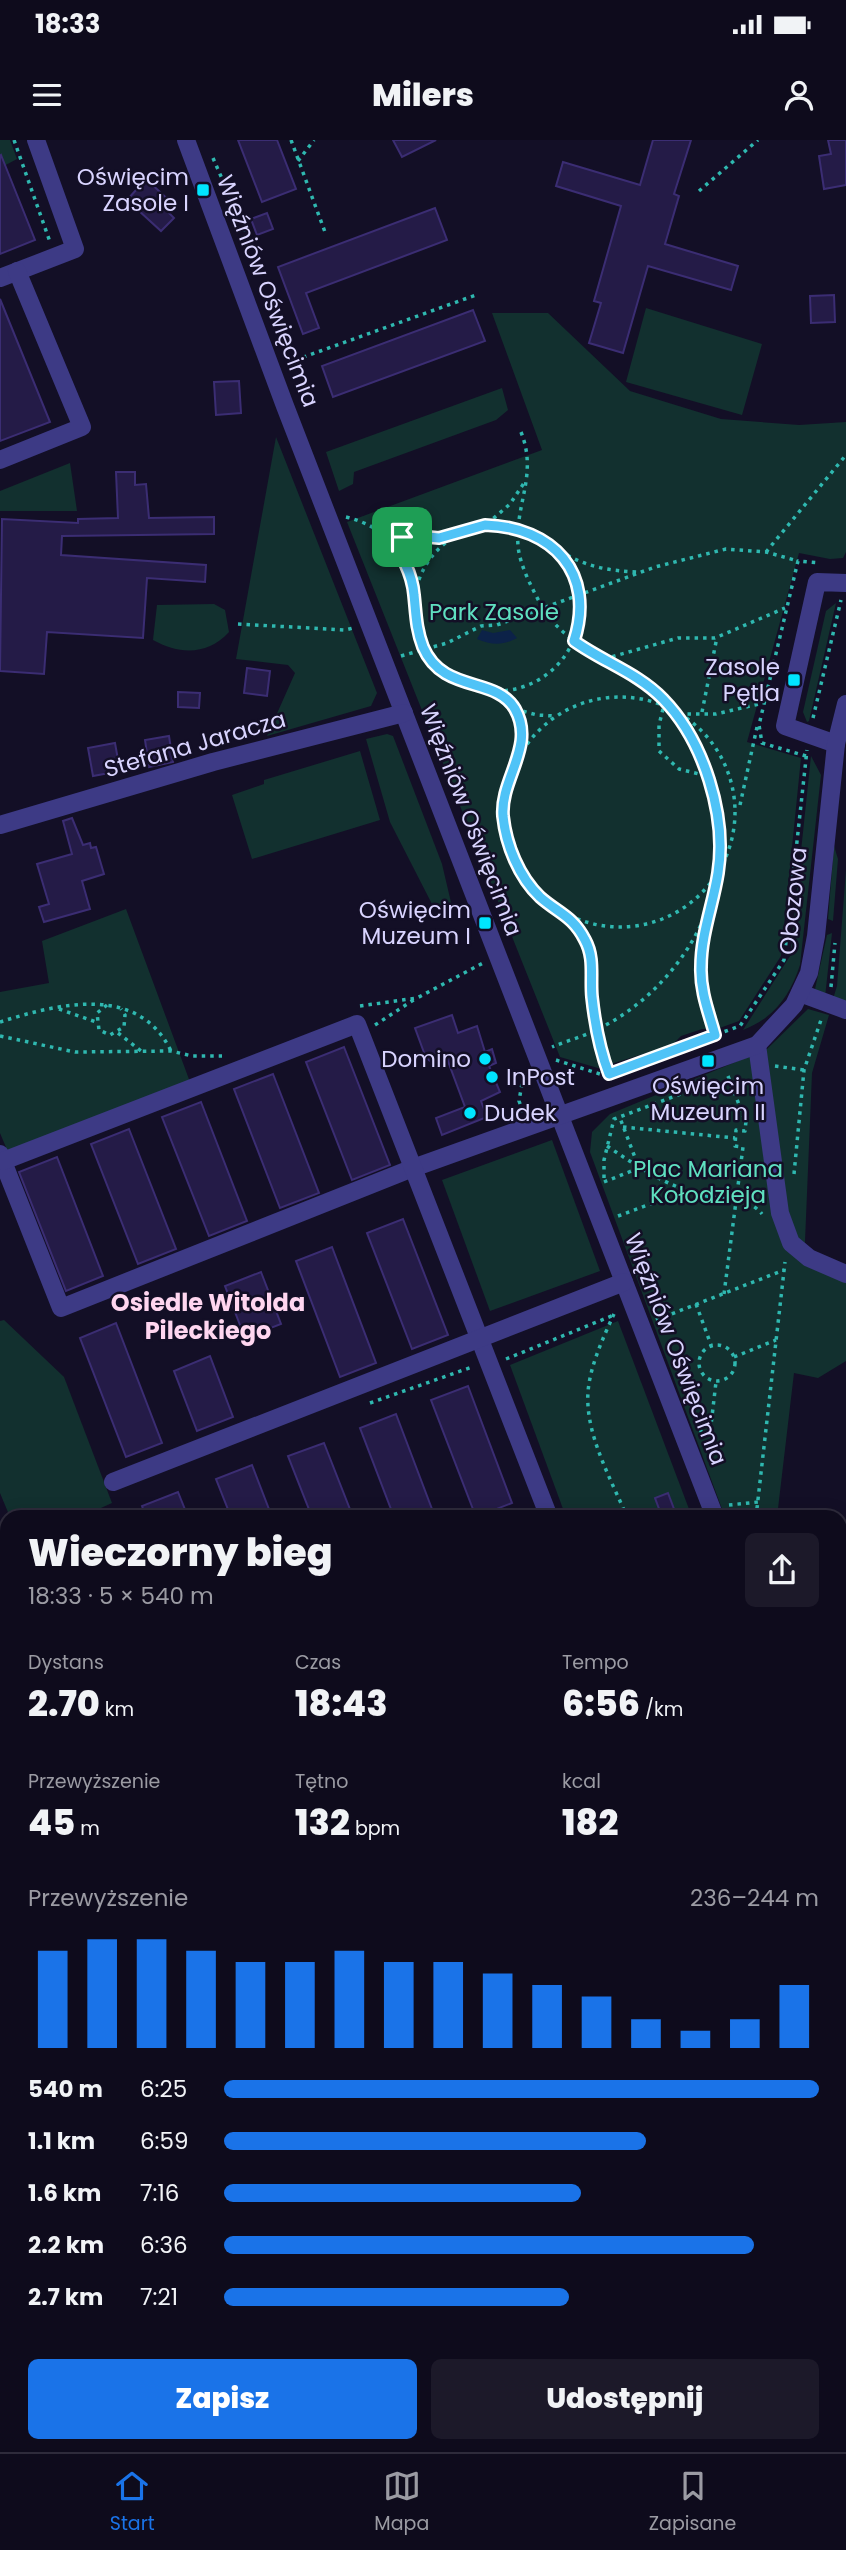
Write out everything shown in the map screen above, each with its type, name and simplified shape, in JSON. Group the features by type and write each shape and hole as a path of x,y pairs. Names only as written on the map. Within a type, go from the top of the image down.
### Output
{"street":[{"path":"0,460 82,427 8,275 75,249 36,140"},
{"name":"Więźniów Oświęcimia","path":"186,140 624,1282 721,1510"},
{"path":"836,744 809,737 785,726 817,582 846,583"},
{"name":"Obozowa","path":"1,1157 61,1308 414,1168 757,1045 779,1025 800,993 809,973 816,936 836,744 846,704"},
{"name":"Stefana Jaracza","path":"0,825 213,762 404,713"},
{"path":"800,993 846,1010"},
{"path":"1,1157 357,1024 546,1510"},
{"path":"757,1045 780,1213 791,1243 809,1258 846,1274"},
{"path":"113,1482 624,1282"}],"path":[{"path":"14,140 52,247"},
{"path":"290,140 325,232"},
{"path":"298,161 314,140"},
{"path":"699,191 758,140"},
{"path":"210,150 243,227 248,252"},
{"path":"285,364 476,295"},
{"path":"521,432 529,457 518,528 518,549 528,579 543,608 559,631 642,681 676,714 716,743 732,776 739,811"},
{"path":"766,552 846,455"},
{"path":"344,516 385,533 430,539 454,536 481,527 510,504 526,479"},
{"path":"481,527 518,528 536,534 578,562 606,571 641,572"},
{"path":"385,533 401,554 414,593 416,622 424,649 442,671 480,689 499,690 524,685 549,673 574,641 579,625 580,596 572,571 557,550"},
{"path":"414,593 423,568 439,548 454,536"},
{"path":"398,657 447,643 481,626 497,625 641,572 726,549 766,552 798,561"},
{"path":"706,915 689,946 656,987 595,1030 550,1048 557,1061 603,1075 609,1074 740,1026 784,960 809,737 846,583"},
{"path":"604,659 678,638 717,638 785,608"},
{"path":"238,624 345,631"},
{"path":"702,712 717,638"},
{"path":"499,690 515,709 522,733 520,750 504,791 505,834 519,869 540,897 570,917 608,926 646,924 682,910 710,885 729,852 760,717"},
{"path":"520,750 555,716 575,706 613,698 676,714 716,714 763,703"},
{"path":"515,709 537,715 555,716"},
{"path":"663,709 659,724 659,751 679,769 707,776"},
{"path":"676,714 707,776 720,835 718,871 706,915 701,982 715,1035"},
{"path":"570,917 590,952 595,1030 609,1074"},
{"path":"793,1179 804,1070 830,999 836,930"},
{"path":"361,1034 417,998 485,962"},
{"path":"357,1007 417,998"},
{"path":"0,1022 86,1001 112,1004 148,1022 165,1038 171,1051"},
{"path":"96,1022 101,1008 112,1004"},
{"path":"118,1006 126,1021 118,1033"},
{"path":"57,1008 96,1022 104,1033 118,1033 143,1052"},
{"path":"0,1035 75,1052 171,1051 192,1056 224,1056"},
{"path":"608,1193 604,1182 607,1146 614,1119 759,1064 804,1070"},
{"path":"728,1076 746,1122"},
{"path":"724,1294 743,1147 734,1146 736,1130 745,1131 747,1108"},
{"path":"620,1118 639,1168"},
{"path":"624,1127 735,1138"},
{"path":"607,1146 639,1168 684,1191 747,1202 765,1218"},
{"path":"604,1182 639,1168"},
{"path":"613,1205 617,1217 684,1191"},
{"path":"757,1510 788,1234"},
{"path":"656,1320 784,1270"},
{"path":"696,1304 711,1346"},
{"path":"618,1306 600,1345 588,1391 590,1422 624,1510"},
{"path":"652,1307 661,1332"},
{"path":"734,1357 776,1340"},
{"path":"711,1346 725,1347 734,1357 735,1364 729,1377 716,1382 703,1376 698,1362 705,1349 711,1346"},
{"path":"698,1431 711,1425 716,1382"},
{"path":"694,1419 703,1444"},
{"path":"725,1510 758,1502"}],"green space":[{"path":"0,140 10,140 17,159 0,168"},
{"path":"646,308 762,344 742,415 626,382"},
{"name":"Park Zasole","path":"492,313 548,313 630,391 721,419 799,425 846,422 846,552 843,558 830,559 799,553 747,742 801,758 781,956 739,1021 717,1029 702,1029 681,1036 672,1045 598,1068 560,1057 347,522 542,450"},
{"path":"502,388 508,410 496,420 354,472 353,484 339,491 326,452"},
{"path":"276,437 377,693 371,706 267,736 295,673 288,665 236,659"},
{"path":"70,463 77,511 0,511 0,491"},
{"path":"836,603 807,722 803,712 826,611"},
{"path":"214,604 225,610 229,632 221,640 203,649 183,650 153,640 157,605"},
{"path":"387,734 393,736 442,864 453,911 433,906 390,822 366,739"},
{"path":"360,751 380,820 252,859 232,795 264,784 264,780"},
{"path":"811,756 821,775 800,965 791,987 779,1005 764,1019 743,1030 790,956"},
{"path":"834,846 838,859 833,921 828,919"},
{"path":"846,870 846,1003 833,999 837,986"},
{"path":"126,909 190,1082 8,1152 0,1133 0,992 49,983 42,941"},
{"path":"832,933 825,997 816,993 815,989 827,935"},
{"name":"Plac Mariana Kołodzieja","path":"808,1009 829,1015 812,1073 804,1265 846,1282 846,1361 818,1378 794,1373 778,1510 722,1510 590,1152 592,1132 610,1114 767,1049"},
{"path":"552,1140 600,1271 490,1311 442,1180"},
{"path":"4,1320 64,1377 112,1503 96,1510 7,1510 0,1493 0,1321"},
{"path":"618,1321 689,1510 563,1510 510,1365"}],"water":[{"path":"482,630 493,633 510,630 517,638 497,644 487,642 477,639"}],"building":[{"path":"238,140 277,140 296,189 262,202"},
{"path":"393,140 436,140 402,157"},
{"path":"653,140 691,140 674,194 679,196 665,244 738,266 731,290 648,266 623,353 589,343 601,303 594,301 621,206 556,186 563,162 640,185"},
{"path":"828,140 846,140 846,185 824,189 819,156 831,154"},
{"path":"0,156 35,240 0,254"},
{"path":"146,179 173,204 167,211 174,218 161,231 127,200"},
{"path":"435,208 447,240 306,293 319,328 303,334 278,267"},
{"path":"267,213 273,229 257,235 251,219"},
{"path":"834,295 835,322 811,323 810,296"},
{"path":"0,299 50,422 0,441"},
{"path":"473,310 485,341 333,397 322,366"},
{"path":"239,381 241,413 216,415 214,382"},
{"path":"116,472 135,472 135,485 146,484 149,518 214,517 214,534 62,536 61,555 206,565 205,582 147,578 143,638 47,632 44,674 0,671 2,519 78,523 78,519 118,518"},
{"path":"247,668 270,671 267,696 244,693"},
{"path":"178,692 200,693 199,708 178,707"},
{"path":"169,736 173,762 149,767 145,740"},
{"path":"115,743 120,771 93,776 88,748"},
{"path":"72,818 83,845 90,843 91,848 96,847 104,874 82,881 90,909 44,922 39,907 49,904 37,864 72,854 63,821"},
{"path":"452,1015 458,1033 477,1026 485,1052 492,1049 496,1063 489,1066 500,1092 481,1101 487,1117 442,1135 436,1118 465,1107 446,1056 430,1061 426,1058 415,1028"},
{"path":"344,1047 390,1165 352,1180 306,1062"},
{"path":"273,1074 319,1193 280,1208 234,1089"},
{"path":"201,1102 247,1221 209,1236 162,1117"},
{"path":"129,1129 176,1249 138,1264 91,1144"},
{"path":"57,1157 103,1276 66,1291 19,1172"},
{"path":"403,1219 448,1335 412,1349 367,1233"},
{"path":"332,1247 376,1363 340,1377 296,1261"},
{"path":"261,1272 281,1324 245,1338 225,1286"},
{"path":"116,1323 162,1443 126,1457 80,1338"},
{"path":"210,1356 233,1417 197,1431 174,1371"},
{"path":"468,1386 512,1503 494,1510 473,1510 431,1400"},
{"path":"396,1414 432,1510 391,1510 360,1428"},
{"path":"324,1443 350,1510 309,1510 288,1456"},
{"path":"252,1465 269,1510 228,1510 216,1479"},
{"path":"178,1492 185,1510 143,1510 142,1506"},
{"path":"668,1493 674,1509 660,1510 655,1498"}],"place":[{"name":"Oświęcim Zasole I","path":"203,190"},
{"name":"Zasole Pętla","path":"794,680"},
{"name":"Oświęcim Muzeum I","path":"485,923"},
{"name":"Domino","path":"485,1059"},
{"name":"Oświęcim Muzeum II","path":"708,1061"},
{"name":"InPost","path":"492,1077"},
{"name":"Dudek","path":"470,1113"}],"district":[{"name":"Osiedle Witolda Pileckiego","path":"208,1317"}],"route":[{"path":"485,525 512,526 536,534 557,550 572,571 580,596 579,625 574,641 642,681 676,714 693,743 707,776 720,835 718,871 706,915 701,953 701,982 715,1035 609,1074 598,1047 595,1030 597,1022 592,996 592,962 586,941 570,917 540,897 519,869 505,834 504,791 522,741 515,709 499,690 467,685 442,671 424,649 416,622 414,593 408,569 401,554 385,533 402,537 430,539 454,536 485,525"}]}
